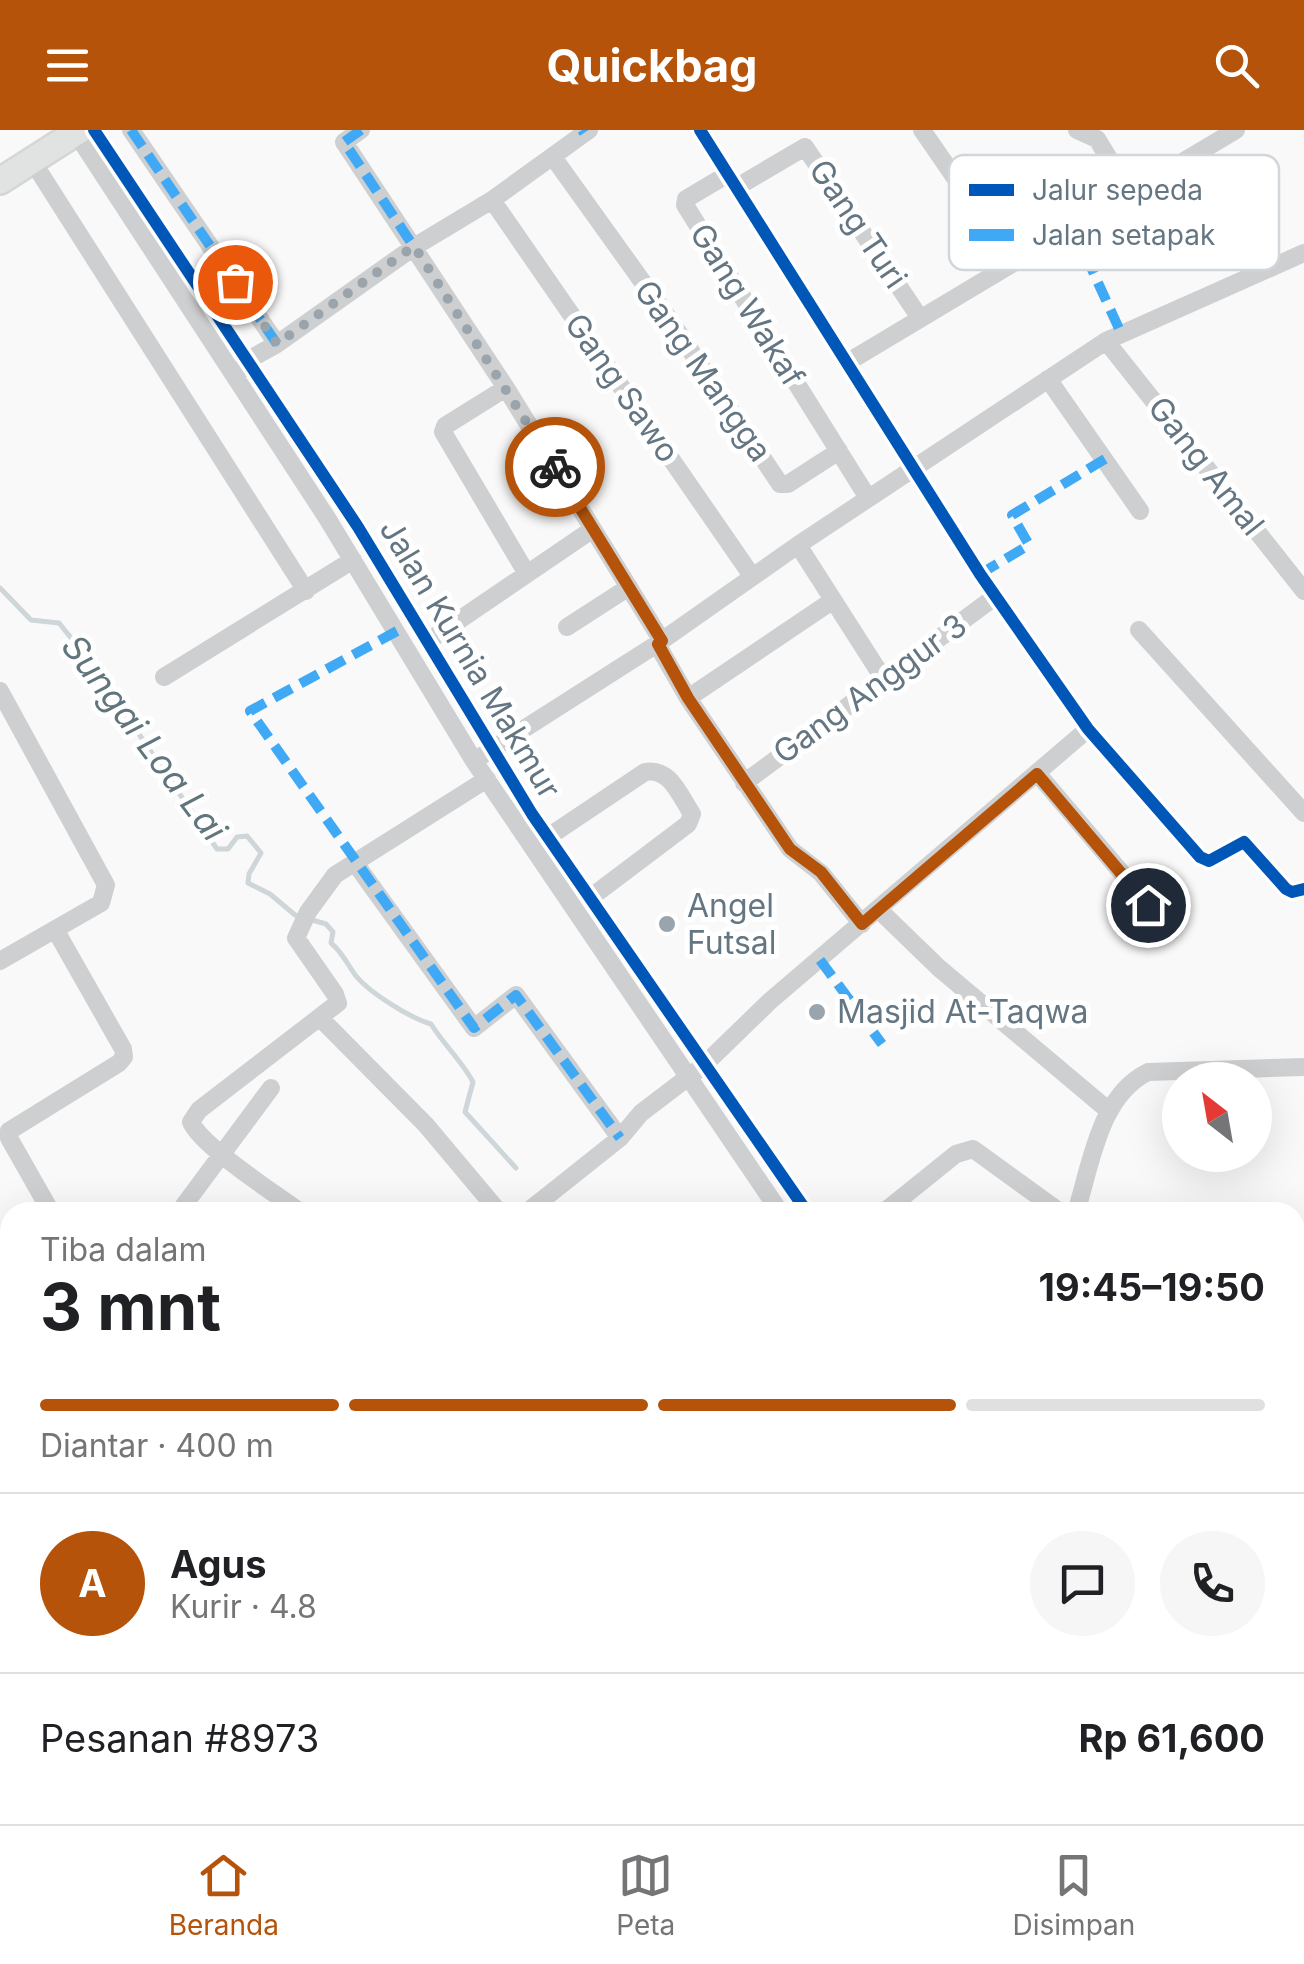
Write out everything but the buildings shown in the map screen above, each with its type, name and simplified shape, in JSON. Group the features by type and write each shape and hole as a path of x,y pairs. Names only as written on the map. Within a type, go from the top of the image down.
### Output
{"highway":[{"path":"0,182 83,131"}],"street":[{"path":"131,130 277,344"},
{"path":"361,130 344,142 594,529 688,698 790,849 821,872 862,924"},
{"path":"700,130 996,596 1088,729 1200,857 1209,861 1244,842 1286,889 1304,889"},
{"path":"922,130 949,169"},
{"path":"1077,130 1097,139 1107,155"},
{"path":"1194,155 1236,130"},
{"name":"Jalan Kurnia Makmur","path":"83,131 242,370 358,526 490,750 590,898 774,1202"},
{"path":"242,370 414,246 492,200 585,131"},
{"name":"Gang Turi","path":"733,181 805,147 920,318"},
{"name":"Gang Mangga","path":"552,157 780,484 788,484 839,451"},
{"path":"33,162 306,592"},
{"name":"Gang Wakaf","path":"733,181 686,198 685,205 839,451"},
{"name":"Gang Sawo","path":"492,200 752,576"},
{"path":"1279,265 1304,254"},
{"path":"848,362 1000,270"},
{"path":"474,761 660,642 798,545 1106,342 1268,270"},
{"name":"Gang Amal","path":"1106,342 1304,591"},
{"name":"Jalan Kurnia Makmur","path":"242,370 486,780 696,1071 798,1202"},
{"path":"1048,379 1140,511"},
{"path":"506,388 445,426 443,432 527,574"},
{"path":"839,451 868,498"},
{"path":"428,642 594,529"},
{"path":"798,545 883,678"},
{"path":"164,676 353,560"},
{"path":"567,628 629,587"},
{"name":"Gang Anggur 3","path":"744,782 996,596"},
{"path":"688,698 832,601"},
{"path":"1139,630 1304,813"},
{"path":"0,691 106,885 100,904 0,961"},
{"path":"540,1202 620,1138 641,1113 696,1071 770,1001 1088,729"},
{"path":"548,837 646,772 657,770 666,774 692,814 688,824 590,898"},
{"path":"1037,774 1171,931"},
{"path":"287,1202 194,1130 193,1116 338,1000 296,938 305,917 334,876 486,780"},
{"path":"355,862 474,1028 516,996 620,1138"},
{"path":"878,909 939,968 1109,1111"},
{"path":"45,1202 9,1138 10,1131 119,1064 124,1057 56,932"},
{"path":"320,1018 426,1125 491,1202"},
{"path":"1079,1202 1109,1111 1134,1079 1148,1072 1304,1067"},
{"path":"187,1202 271,1088"},
{"path":"896,1202 956,1154 973,1149 1046,1202"}],"waterway":[{"name":"Sungai Loa Lai","path":"0,588 31,620 59,623 88,659 217,849 228,849 237,837 247,836 261,853 248,883 270,894 295,915 326,924 333,932 331,943 362,983 391,1004 431,1024 473,1082 465,1112 516,1168"}],"marked path":[{"path":"131,130 277,344"},
{"path":"361,130 344,142 414,247"},
{"path":"1092,270 1121,333"},
{"path":"980,574 1029,545 1012,515 1105,459"},
{"path":"397,631 250,711 474,1028 516,995 620,1138"},
{"path":"820,960 882,1044"}],"cycle path":[{"path":"94,130 358,527 532,814 800,1202"},
{"path":"700,130 980,574 1088,729 1200,857 1209,861 1244,842 1286,889 1304,889"}],"way so far":[{"path":"235,282 277,344 414,246 555,467"}],"place":[{"name":"Angel Futsal","path":"667,924"},
{"name":"Masjid At-Taqwa","path":"817,1012"}],"route":[{"path":"555,467 662,641 658,644 688,698 744,782 790,849 821,872 862,924 1037,774 1148,905"}]}
